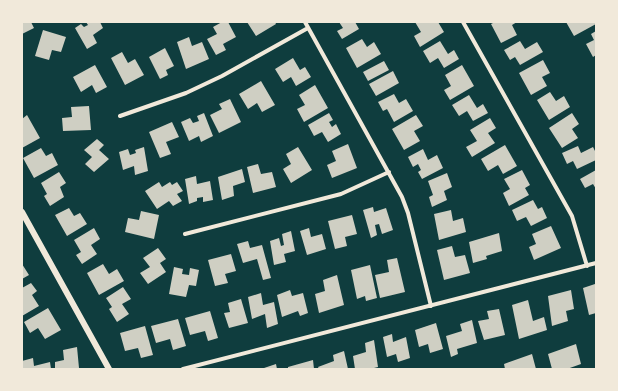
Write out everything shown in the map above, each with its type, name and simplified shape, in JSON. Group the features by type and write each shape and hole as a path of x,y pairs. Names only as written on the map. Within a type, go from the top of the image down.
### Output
{"street":[{"path":"305,22 388,172 408,213 431,306"},
{"path":"463,22 572,216 587,266"},
{"path":"120,116 186,93 222,76 308,28"},
{"path":"185,234 341,194 388,172"},
{"path":"22,212 109,369"},
{"path":"184,369 596,263"}],"building":[{"path":"22,22 31,22 34,28 22,34"},
{"path":"86,22 100,22 103,28 93,35 97,43 87,49 75,28 81,24 84,27 88,25"},
{"path":"222,22 228,22 236,37 223,44 226,50 216,55 207,39 217,34 213,27"},
{"path":"247,22 275,22 276,24 256,36"},
{"path":"339,22 355,22 359,29 342,39 337,31 343,28"},
{"path":"415,22 438,22 444,32 420,47 414,36 421,32"},
{"path":"495,22 517,22 512,25 517,35 501,43 491,24"},
{"path":"566,22 596,22 596,24 574,36"},
{"path":"43,30 66,37 61,52 52,50 49,60 35,56"},
{"path":"596,31 596,55 593,57 586,44 594,40 591,34"},
{"path":"189,37 192,46 202,42 209,59 186,69 177,42"},
{"path":"362,39 367,47 374,42 381,54 357,68 346,48"},
{"path":"440,41 448,54 454,50 459,59 444,68 438,58 430,63 423,51"},
{"path":"520,41 525,49 537,42 543,52 520,65 515,57 510,60 504,50"},
{"path":"165,48 174,66 166,70 168,75 160,79 149,57"},
{"path":"122,52 128,63 135,59 144,75 125,85 111,58"},
{"path":"293,58 300,70 305,67 311,77 296,86 291,77 283,82 275,69"},
{"path":"543,60 550,73 542,77 547,86 531,95 519,73"},
{"path":"384,61 389,70 368,81 363,72"},
{"path":"95,65 107,87 96,93 92,85 81,92 73,77"},
{"path":"462,65 474,86 450,100 444,90 451,86 445,75"},
{"path":"393,71 399,83 376,96 369,84"},
{"path":"261,81 275,105 262,112 257,103 248,109 239,94"},
{"path":"315,85 328,108 304,122 297,109 305,105 299,95"},
{"path":"550,92 556,101 564,96 570,107 549,120 537,100"},
{"path":"394,94 399,103 406,99 413,111 394,122 387,109 383,111 378,102"},
{"path":"469,95 477,108 483,104 488,113 473,121 467,111 459,116 452,105"},
{"path":"230,99 241,122 219,133 210,115 222,109 219,104"},
{"path":"89,106 91,130 63,131 62,118 72,117 71,107"},
{"path":"204,113 213,136 201,142 199,136 189,141 181,122 190,118 193,123 199,121 197,116"},
{"path":"329,113 333,120 329,122 332,127 336,124 341,134 328,142 322,132 314,136 308,125"},
{"path":"572,113 579,124 572,129 578,138 562,148 549,128"},
{"path":"27,115 40,138 22,148 22,119"},
{"path":"416,115 423,126 414,131 420,141 404,150 392,129"},
{"path":"490,118 496,128 488,133 495,143 472,157 466,147 477,141 470,130"},
{"path":"172,122 179,137 166,142 171,154 160,158 149,132"},
{"path":"97,139 104,145 99,150 109,159 94,172 85,164 92,157 84,150"},
{"path":"348,144 357,168 332,178 327,165 336,161 332,151"},
{"path":"505,145 517,166 503,174 498,165 488,171 481,159"},
{"path":"578,146 581,153 593,147 596,153 596,160 577,169 573,161 567,164 562,153"},
{"path":"144,147 148,171 135,175 134,166 123,170 119,152 128,149 130,155 136,153 135,150"},
{"path":"298,147 312,170 291,183 283,169 291,164 286,154"},
{"path":"41,148 46,156 52,153 58,165 34,178 23,158"},
{"path":"423,149 428,160 437,155 443,168 422,179 418,172 421,170 418,164 413,167 408,157"},
{"path":"258,164 261,174 272,172 276,187 253,193 247,167"},
{"path":"242,169 245,182 233,186 234,196 222,200 218,177"},
{"path":"522,170 530,185 525,188 529,195 509,206 503,193 510,189 504,179"},
{"path":"596,170 596,189 593,184 585,188 580,179"},
{"path":"59,172 66,183 60,187 64,197 50,206 44,196 47,194 41,183"},
{"path":"447,173 452,187 444,191 447,200 432,207 429,197 433,195 428,181"},
{"path":"196,176 197,184 210,181 213,200 203,202 203,197 197,198 197,201 189,204 185,179"},
{"path":"159,182 162,187 170,182 172,185 177,182 183,191 177,194 182,201 173,206 169,201 157,209 145,191"},
{"path":"533,200 538,209 542,207 547,218 531,226 526,217 517,221 512,210"},
{"path":"373,207 374,212 386,208 393,230 382,234 379,224 375,225 377,235 371,238 363,210"},
{"path":"69,208 74,216 80,213 87,224 67,236 55,215"},
{"path":"451,210 453,221 463,218 466,232 439,240 434,214"},
{"path":"141,211 159,215 154,239 125,232 128,218 139,220"},
{"path":"352,215 357,234 345,237 347,246 335,249 328,221"},
{"path":"551,226 561,248 534,260 529,247 536,244 532,234"},
{"path":"94,228 100,239 91,245 97,254 82,264 76,255 81,252 74,240"},
{"path":"309,228 311,237 322,234 326,249 307,255 300,231"},
{"path":"291,231 295,251 284,254 286,262 274,265 270,241 279,238 281,246 284,245 282,234"},
{"path":"499,233 502,251 486,256 487,259 473,263 469,242"},
{"path":"248,241 250,248 262,245 271,278 263,280 257,259 243,263 237,244"},
{"path":"452,246 455,257 465,255 470,273 444,280 437,250"},
{"path":"158,248 166,259 160,263 166,272 148,284 140,273 150,267 143,258"},
{"path":"231,254 236,271 225,274 228,283 215,286 208,260"},
{"path":"397,258 405,292 380,298 375,275 389,272 387,260"},
{"path":"22,264 29,275 22,279"},
{"path":"103,264 109,274 117,269 124,281 99,295 87,273"},
{"path":"370,265 377,298 366,301 365,296 357,299 351,270"},
{"path":"174,267 183,269 182,274 189,275 190,268 199,270 196,286 189,285 186,297 169,294"},
{"path":"337,275 344,305 319,313 315,294 325,291 323,280"},
{"path":"31,283 37,291 32,295 39,306 22,316 22,288"},
{"path":"595,284 596,313 589,315 583,288"},
{"path":"123,287 131,299 122,304 129,314 117,322 109,309 112,307 106,298"},
{"path":"290,290 292,296 303,293 308,313 300,316 298,311 282,317 277,295"},
{"path":"571,290 574,309 566,311 568,321 552,326 548,296"},
{"path":"261,293 263,305 274,302 278,324 267,328 265,314 252,319 248,297"},
{"path":"241,299 248,323 229,328 224,313 230,312 228,303"},
{"path":"528,300 533,321 544,317 547,330 519,339 512,305"},
{"path":"48,308 61,330 45,339 38,328 30,333 24,322"},
{"path":"499,309 505,335 484,340 478,321 489,319 487,311"},
{"path":"210,311 218,338 208,341 205,331 190,335 185,318"},
{"path":"178,319 186,346 173,350 170,339 156,343 151,326"},
{"path":"472,320 477,343 457,349 458,354 451,357 446,336 462,331 460,324"},
{"path":"436,323 443,349 430,353 428,344 419,347 415,330"},
{"path":"145,326 153,355 141,358 138,348 125,351 120,333"},
{"path":"392,334 393,342 406,337 410,358 398,362 396,354 387,357 383,337"},
{"path":"374,340 378,367 370,369 355,369 353,356 366,352 365,343"},
{"path":"576,344 581,364 567,369 552,369 548,354"},
{"path":"77,347 79,368 55,369 55,362 64,360 63,350"},
{"path":"344,351 348,369 319,369 318,367 334,361 333,355"},
{"path":"532,354 536,369 505,369 504,364"},
{"path":"33,358 34,366 50,362 51,369 23,369 22,361"},
{"path":"313,360 314,369 288,369 288,367"},
{"path":"276,364 277,369 261,369"}]}
